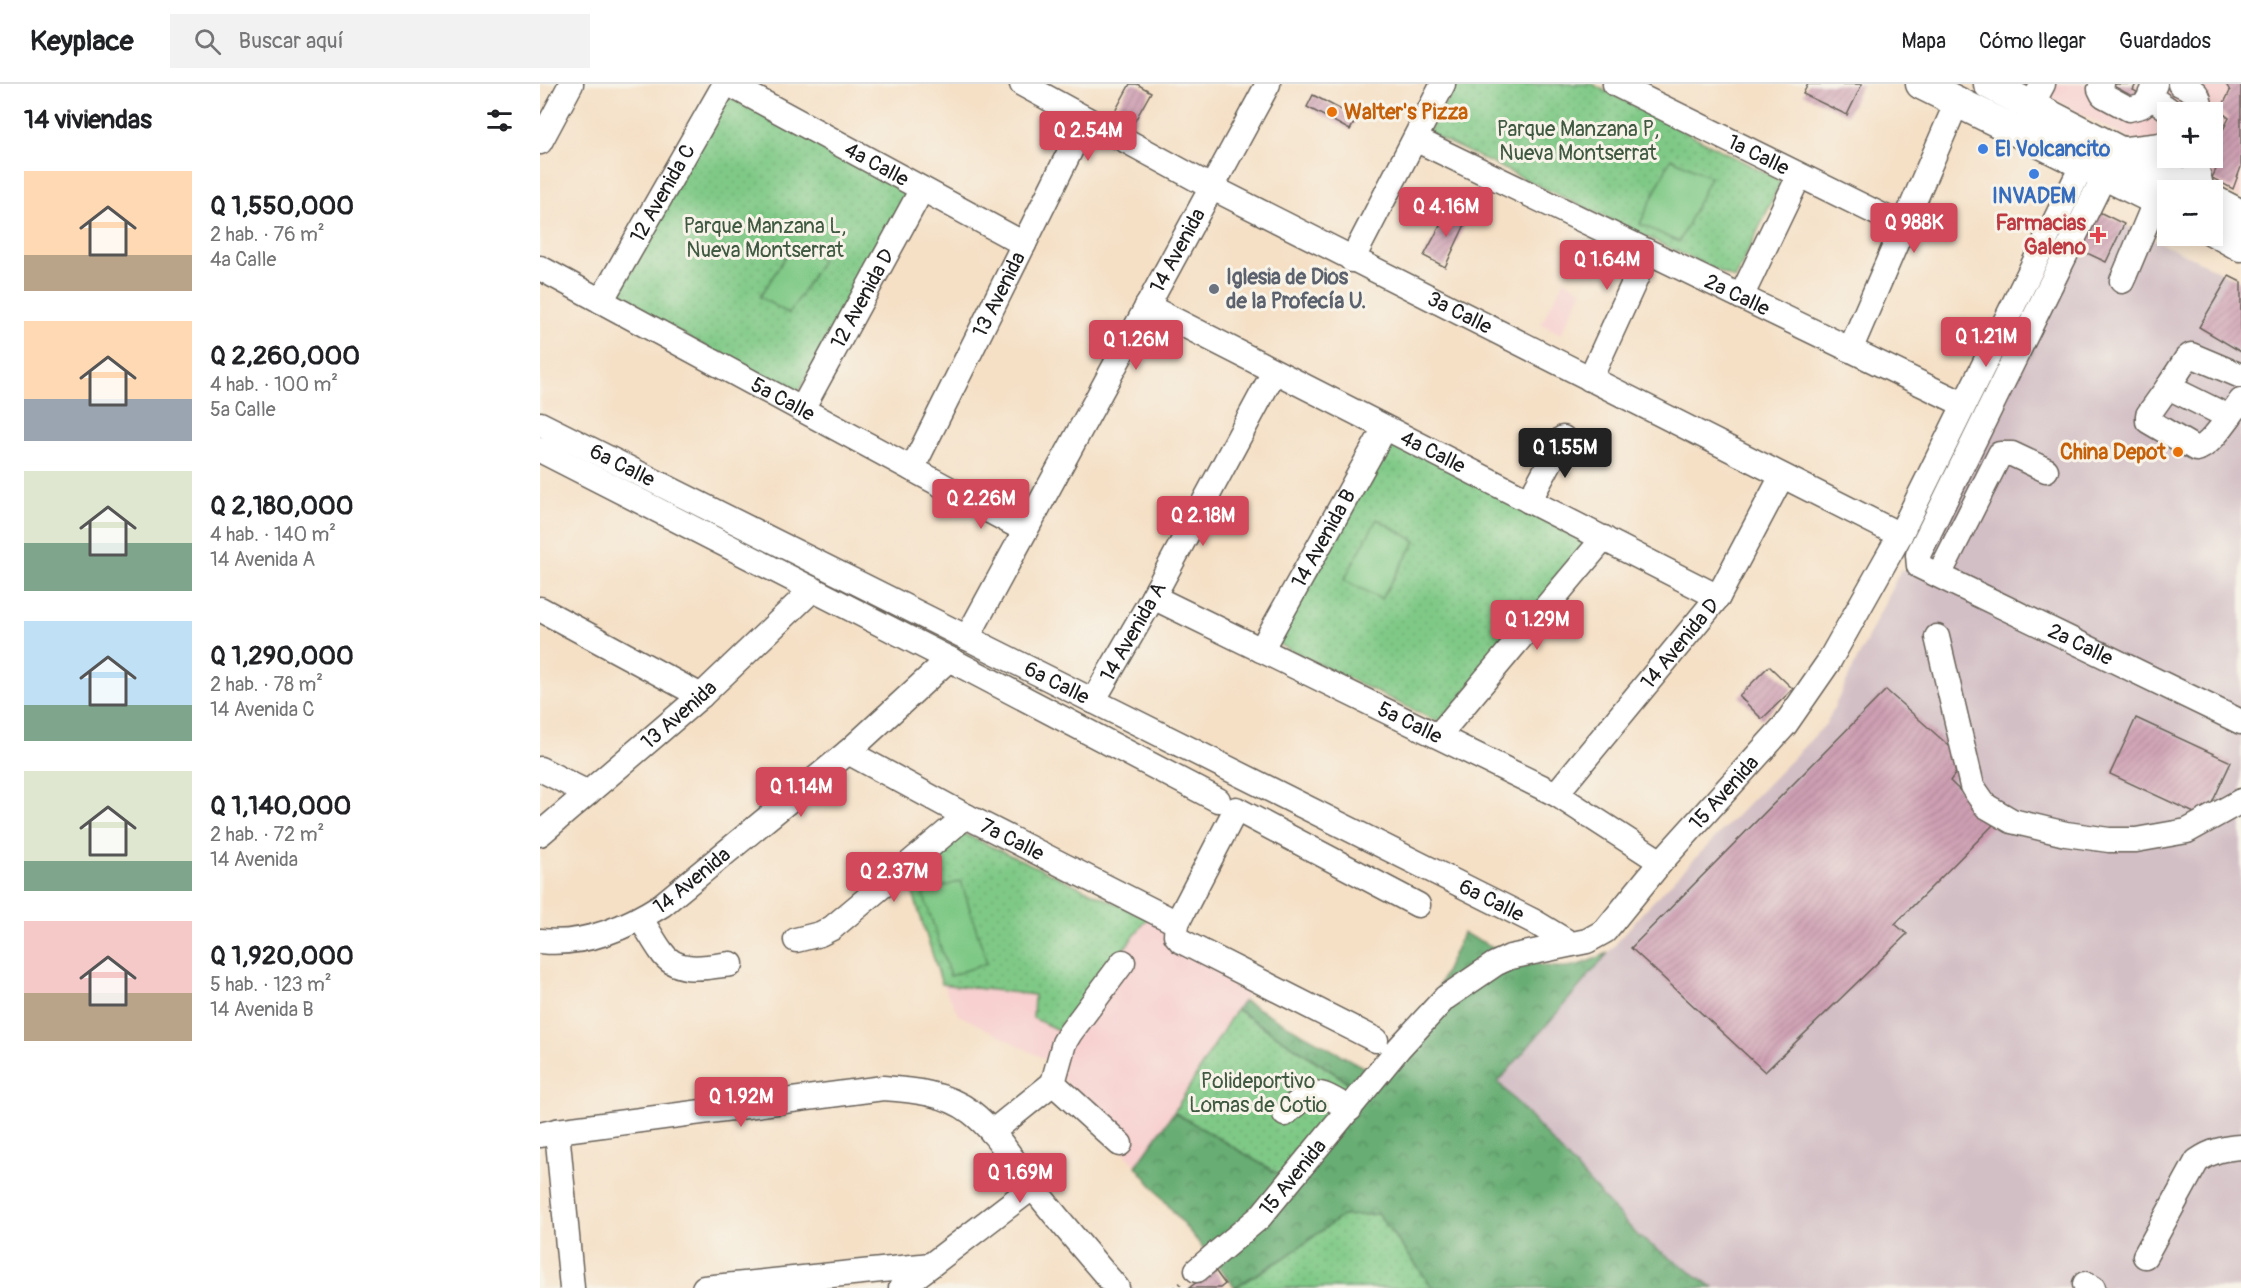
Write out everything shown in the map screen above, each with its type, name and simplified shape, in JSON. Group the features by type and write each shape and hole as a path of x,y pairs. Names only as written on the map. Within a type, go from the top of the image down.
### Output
{"main road":[{"path":"1989,84 2037,95 2102,162 2157,200"},
{"path":"1939,89 2102,162 2161,180"},
{"path":"2223,206 2241,215"},
{"path":"2223,236 2241,246"}],"street":[{"path":"540,142 571,84"},
{"name":"4a Calle","path":"727,84 1024,244"},
{"name":"12 Avenida C","path":"601,301 727,84"},
{"name":"3a Calle","path":"1022,84 1211,187 1352,260 1900,535"},
{"name":"14 Avenida","path":"967,638 1269,84"},
{"path":"1352,260 1443,84"},
{"name":"1a Calle","path":"1615,84 1903,226"},
{"path":"2102,84 2100,89 2103,95 2129,109 2142,106 2153,91"},
{"path":"2180,84 2196,92 2200,102"},
{"path":"1850,350 1903,226 1939,89"},
{"name":"13 Avenida","path":"912,469 1086,119"},
{"name":"2a Calle","path":"1415,139 1963,404"},
{"path":"2046,470 2012,454 2000,454 1929,570 1918,555 2102,162 2157,146"},
{"name":"15 Avenida","path":"1197,1270 1260,1217 1399,1048 1445,998 1495,964 1510,957 1596,938 1605,931 1660,862 1785,724 1828,663 1900,535 1963,404 2102,162"},
{"path":"1741,297 1799,176"},
{"name":"12 Avenida D","path":"802,409 922,189"},
{"path":"2122,281 2157,213"},
{"path":"1590,379 1648,252"},
{"name":"5a Calle","path":"540,267 1025,530"},
{"name":"4a Calle","path":"1147,306 1718,597"},
{"path":"2168,387 2235,409 2203,448 2196,449 2148,422 2148,415 2187,358 2191,355 2241,376"},
{"name":"14 Avenida A","path":"1093,701 1153,597 1274,372"},
{"name":"6a Calle","path":"540,424 1533,921 1571,944"},
{"name":"14 Avenida B","path":"1261,650 1385,428"},
{"path":"1530,501 1563,438"},
{"name":"6a Calle","path":"540,450 949,659 1418,905"},
{"name":"14 Avenida D","path":"1556,794 1718,597 1782,476"},
{"path":"1438,736 1604,538"},
{"name":"2a Calle","path":"1929,570 2241,722"},
{"name":"13 Avenida","path":"540,834 701,696 813,589"},
{"name":"5a Calle","path":"1153,597 1556,794 1660,862"},
{"path":"540,609 701,696"},
{"path":"1937,637 1972,786 1986,806 2012,820 2066,834 2109,840 2136,840 2187,831 2241,801"},
{"name":"14 Avenida","path":"540,941 577,940 630,923 680,891 848,752 949,659"},
{"name":"7a Calle","path":"848,752 966,816 1177,923"},
{"path":"540,769 588,793"},
{"path":"1227,805 1177,923 1176,935 1181,941 1376,1040"},
{"path":"796,940 820,934 832,928 966,816"},
{"path":"630,923 670,962 698,968 731,964"},
{"path":"992,1132 1053,1083 1061,1052 1070,1033 1123,962"},
{"path":"1053,1083 1120,1144"},
{"path":"572,1288 548,1133 883,1088 913,1090 941,1097 970,1111 992,1132 1033,1187 1117,1288"},
{"path":"1284,1114 1305,1095 1316,1093 1350,1109"},
{"path":"2145,1256 2197,1161 2220,1149 2241,1147"},
{"path":"901,1288 1033,1187"},
{"path":"704,1288 932,1264"}],"shaded area":[{"path":"2025,84 2241,84 2241,198 2223,188 2223,180 2207,180 2184,168 2223,168 2223,102 2157,102 2157,154"},
{"path":"2091,208 2157,241 2157,246 2168,246 2241,282 2241,1288 1714,1288 1638,1236 1498,1082 1643,912 1826,724 1901,569 1917,575"},
{"path":"1564,280 1582,291 1561,334 1541,324"},
{"path":"1148,918 1254,976 1244,1001 1235,1009 1174,1112 1136,1166 1047,1060 959,1015 942,984 1035,995"}],"green space":[{"name":"Parque Manzana P, Nueva Montserrat","path":"1457,84 1592,84 1781,181 1735,279 1428,133"},
{"name":"Parque Manzana L, Nueva Montserrat","path":"725,95 909,191 796,396 617,298"},
{"path":"1671,158 1710,177 1679,242 1640,224"},
{"path":"794,243 822,260 789,314 760,297"},
{"path":"1389,437 1591,542 1440,723 1274,642"},
{"path":"1377,519 1416,541 1381,599 1344,580"},
{"path":"962,833 1148,918 1060,1031 1033,1018 1034,995 942,984 909,881"},
{"path":"961,881 987,963 950,976 923,893"},
{"path":"1463,933 1519,958 1555,967 1576,965 1608,953 1498,1082 1638,1236 1714,1288 1433,1288 1378,1214 1342,1216 1284,1258 1235,1287 1136,1166 1174,1112 1292,1182 1364,1092 1236,1009 1244,1001 1372,1072 1390,1072 1405,1060"},
{"name":"Polideportivo Lomas de Cotio","path":"1236,1009 1364,1093 1292,1182 1174,1112"},
{"path":"1378,1214 1433,1288 1234,1288 1284,1258 1342,1216"}],"building":[{"path":"1130,84 1137,84 1151,92 1132,126 1113,115"},
{"path":"1808,84 1862,84 1847,115 1803,94"},
{"path":"2110,84 2136,84 2133,90 2142,95 2137,105 2108,88"},
{"path":"2226,84 2241,84 2241,167 2233,189 2223,184 2223,180 2212,178 2217,168 2223,168 2223,130 2229,118 2223,113 2223,105 2230,91"},
{"name":"Walter's Pizza","path":"1313,95 1357,118 1350,130 1307,107"},
{"name":"Farmacias Galeno","path":"2091,208 2124,224 2106,262 2072,246"},
{"path":"1449,209 1468,218 1445,267 1424,256"},
{"path":"2229,276 2241,282 2241,352 2199,327"},
{"path":"1769,666 1793,689 1762,719 1739,696"},
{"path":"1886,690 1965,760 1950,781 1994,824 1895,924 1907,934 1765,1072 1631,948"},
{"path":"2136,718 2231,762 2205,818 2110,774"},
{"path":"1214,1269 1225,1284 1220,1288 1189,1288"}],"place":[{"name":"Walter's Pizza","path":"1332,112"},
{"name":"El Volcancito","path":"1983,149"},
{"name":"INVADEM","path":"2034,174"},
{"name":"Farmacias Galeno","path":"2098,235"},
{"name":"Iglesia de Dios de la Profecía U.","path":"1214,289"},
{"name":"China Depot","path":"2178,452"}]}
